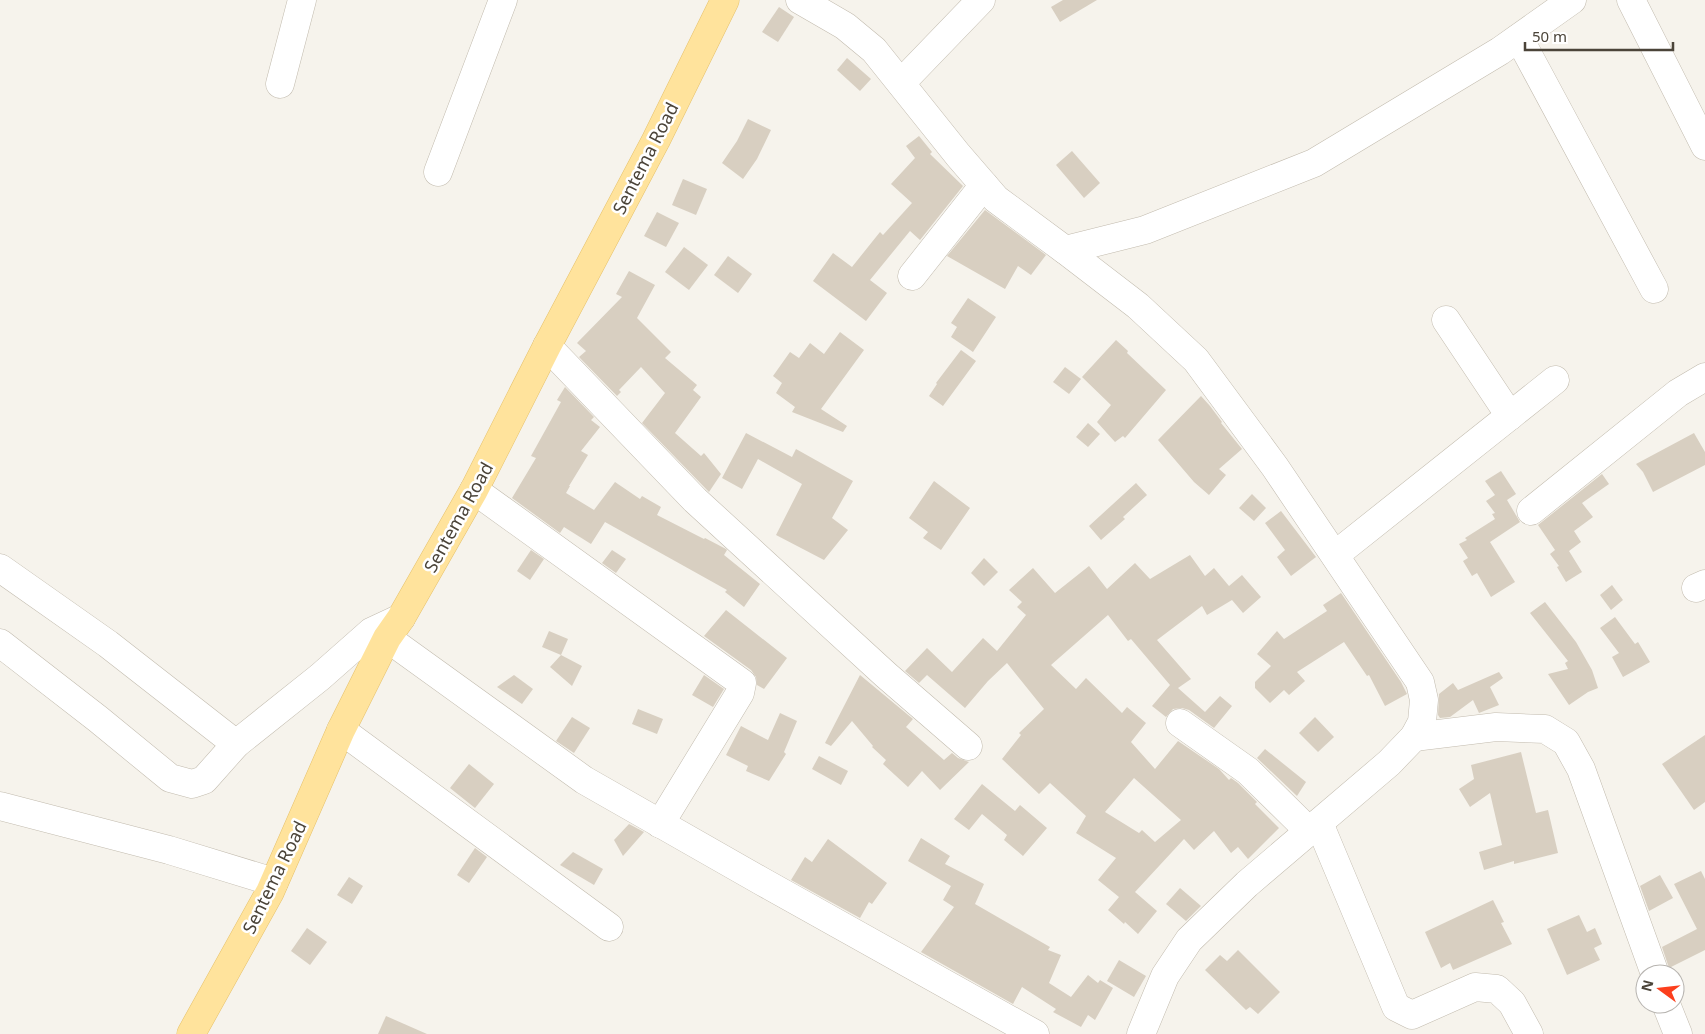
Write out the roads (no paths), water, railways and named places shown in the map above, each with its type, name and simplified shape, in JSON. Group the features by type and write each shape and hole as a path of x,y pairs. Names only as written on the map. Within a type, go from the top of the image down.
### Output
{"main road":[{"name":"Sentema Road","path":"191,1034 274,882 341,730 394,628 474,490 547,346 656,140 725,0"}],"street":[{"path":"280,84 302,0"},
{"path":"438,172 503,0"},
{"path":"800,0 845,26 874,50 996,199 1138,306 1196,360 1276,467 1420,682 1424,700 1422,722 1414,737 1389,763 1247,884 1189,940 1165,976 1141,1034"},
{"path":"901,83 981,0"},
{"path":"1065,250 1145,230 1314,163 1519,38 1572,0"},
{"path":"1631,0 1705,146"},
{"path":"1519,38 1654,289"},
{"path":"912,276 984,185"},
{"path":"1446,320 1510,416"},
{"path":"547,346 695,500 886,675 968,746"},
{"path":"1531,511 1678,393 1705,377"},
{"path":"1335,555 1555,380"},
{"path":"474,490 742,683 740,693 660,824"},
{"path":"0,568 108,644 236,744"},
{"path":"0,643 170,778 192,784 204,780 236,744 320,677 371,632 394,628 584,780 1035,1034"},
{"path":"1180,723 1248,770 1314,827 1396,1006 1409,1024 1475,987 1497,989 1512,1003 1529,1034"},
{"path":"1414,737 1496,727 1546,729 1566,742 1582,769 1651,964"},
{"path":"341,730 609,927"},
{"path":"0,806 169,850 274,882"},
{"path":"1670,1014 1678,1034"}]}
